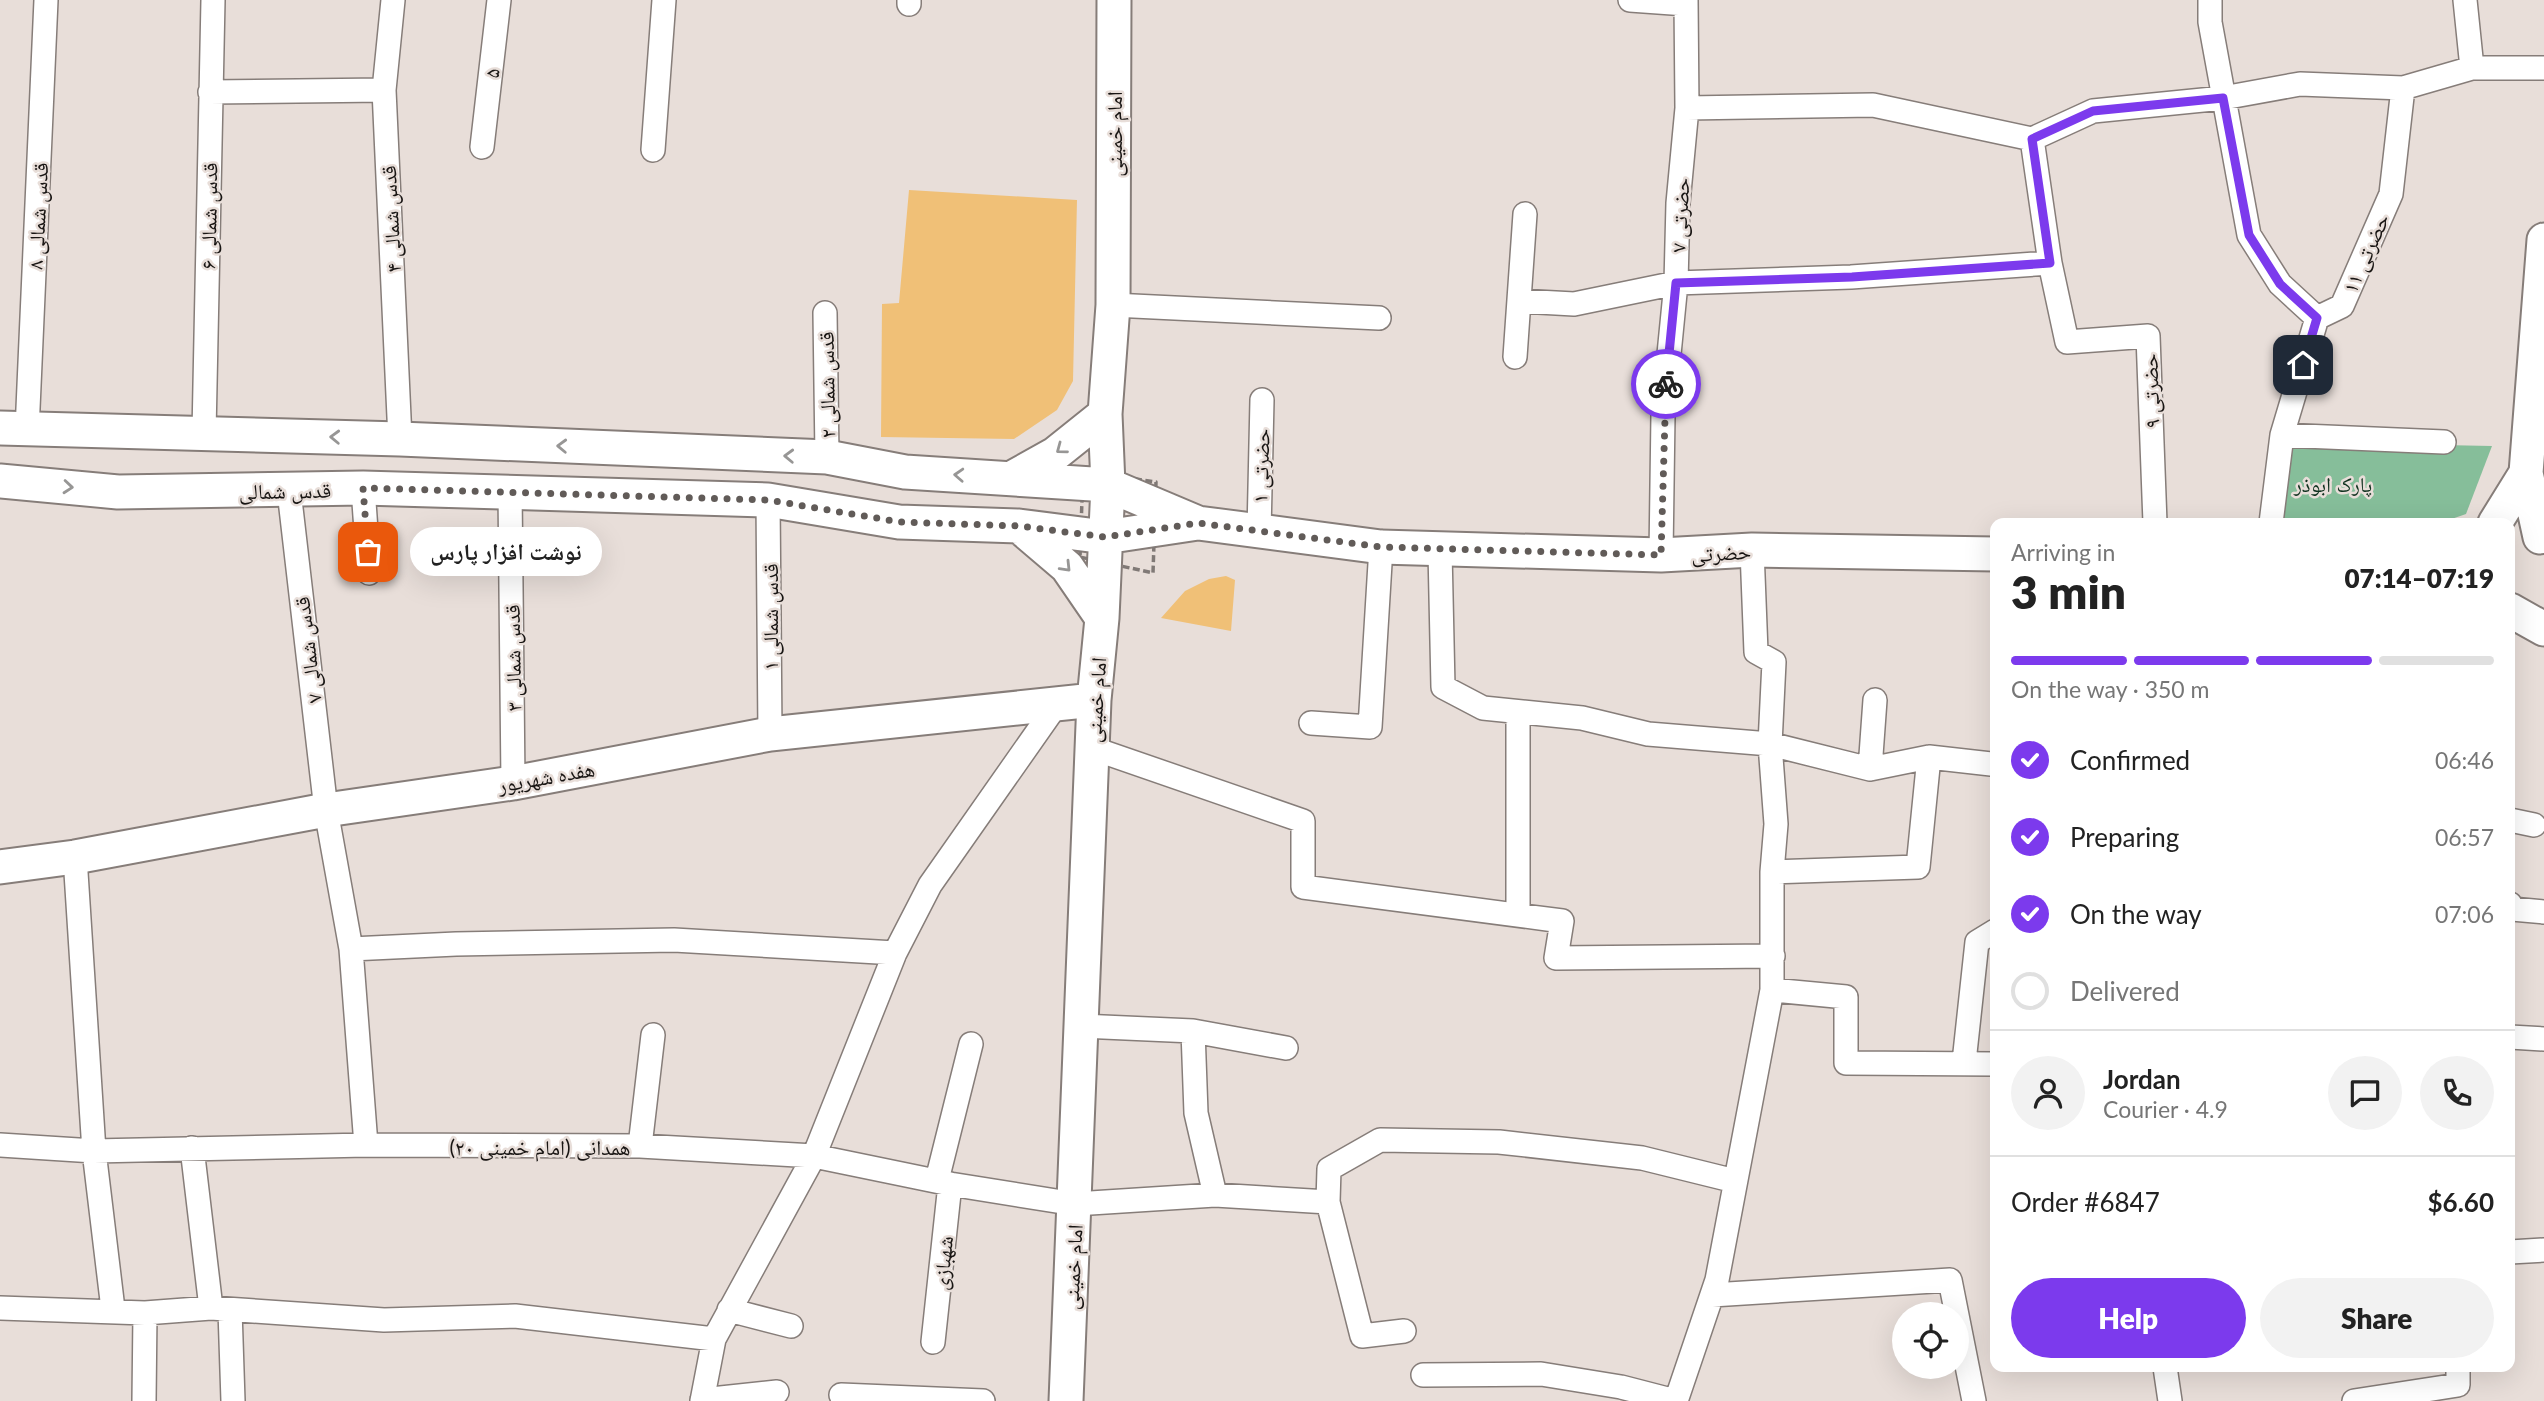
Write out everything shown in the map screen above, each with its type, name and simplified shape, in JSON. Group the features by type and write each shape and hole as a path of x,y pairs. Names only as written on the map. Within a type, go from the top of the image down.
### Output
{"main road":[{"name":"امام خمینی","path":"1066,1401 1094,700 1102,618 1108,485 1105,414 1113,305 1114,0"},
{"path":"2531,537 2526,473 2539,403 2544,240"},
{"path":"1012,478 1055,454 1105,414"},
{"path":"13,430 400,439 827,457 905,472 1108,485 1198,523"},
{"path":"2498,518 2526,473"},
{"name":"قدس شمالی","path":"0,481 118,492 363,488 510,490 768,500 900,522 1019,526 1105,537 1198,523"},
{"name":"حضرتی","path":"1198,523 1381,547 1440,551 1661,555 1752,550 1990,554"},
{"path":"1019,526 1067,567 1080,582 1102,618"},
{"path":"2515,613 2544,629"},
{"name":"هفده شهریور","path":"0,867 75,858 326,810 513,783 770,734 1094,700"}],"street":[{"name":"قدس شمالی ۸","path":"13,430 47,0"},
{"name":"قدس شمالی ۶","path":"204,433 213,0"},
{"name":"قدس شمالی ۴","path":"393,0 384,90 400,439"},
{"name":"۵","path":"482,146 499,0"},
{"path":"653,150 664,0"},
{"path":"1630,0 1686,2"},
{"path":"2210,0 2210,22 2220,62 2223,98 2249,235 2280,284 2317,318 2282,435 2272,518"},
{"path":"2465,0 2472,68"},
{"name":"حضرتی ۷","path":"1661,555 1663,415 1676,283 1678,204 1687,108 1686,2"},
{"path":"1687,108 1873,105 2032,139 2093,111 2223,98 2300,84 2403,88 2472,68 2544,68"},
{"name":"حضرتی ۱۱","path":"2317,318 2342,306 2391,194 2403,88"},
{"path":"210,92 384,90"},
{"name":"حضرتی ۹","path":"2032,139 2050,263 2067,342 2148,336 2155,518"},
{"path":"1515,357 1525,214"},
{"path":"1519,301 1574,304 1676,283 1852,277 2050,263"},
{"path":"1113,305 1379,318"},
{"name":"قدس شمالی ۲","path":"825,313 827,457"},
{"name":"حضرتی ۱","path":"1259,532 1262,400"},
{"path":"2282,435 2444,442"},
{"path":"363,488 369,573"},
{"name":"۳ قدس شمالی","path":"510,490 513,783"},
{"name":"۷ قدس شمالی","path":"289,491 326,810 351,949 366,1145"},
{"name":"قدس شمالی ۱","path":"768,500 770,734"},
{"path":"1311,723 1370,727 1381,547"},
{"path":"1423,1375 1541,1374 1621,1387 1676,1401 1712,1295 1761,1062 1772,990 1772,872 1776,824 1770,744 1774,662 1756,652 1752,550"},
{"path":"1440,551 1443,687 1483,708 1582,718 1648,734 1770,744 1870,769 1929,757 1990,764"},
{"path":"1870,769 1875,700"},
{"path":"777,1392 702,1401 714,1339 814,1156 895,953 930,884 1056,704"},
{"path":"1518,712 1518,913"},
{"path":"1092,748 1303,821 1303,887 1562,920 1556,958 1773,956"},
{"path":"1772,872 1918,867 1929,757"},
{"path":"2515,821 2533,825"},
{"path":"75,858 94,1151 113,1309"},
{"path":"2515,909 2544,912"},
{"path":"1964,1062 1977,942 1990,934"},
{"path":"351,949 674,940 895,953"},
{"path":"1772,990 1846,997 1846,1063 1990,1064"},
{"path":"1081,1026 1193,1031 1286,1048"},
{"path":"1193,1031 1196,1113 1215,1195"},
{"path":"640,1146 653,1035"},
{"path":"2515,1037 2544,1039"},
{"name":"شهبازی","path":"933,1342 943,1182 971,1044"},
{"path":"1404,1331 1362,1336 1328,1202 1328,1169 1380,1140 1512,1144 1642,1158 1735,1181"},
{"name":"همدانی (امام خمینی ۲۰)","path":"0,1145 94,1151 366,1145 640,1146 814,1156 943,1182 1075,1204 1215,1195 1328,1202"},
{"path":"192,1148 221,1309 233,1401"},
{"path":"2515,1252 2544,1250"},
{"path":"1712,1295 1950,1280 1974,1401"},
{"path":"0,1308 113,1309 145,1313 221,1309 384,1320 515,1316 714,1339"},
{"path":"729,1310 791,1326"},
{"path":"144,1401 145,1313"},
{"path":"2166,1372 2170,1401"},
{"path":"2354,1401 2458,1385 2458,1372"},
{"path":"841,1395 983,1401"}],"green space":[{"name":"پارک ابوذر","path":"2291,442 2492,446 2466,514 2454,518 2283,518"}],"building":[{"path":"909,190 1077,200 1073,381 1057,410 1014,439 881,437 882,304 899,303"},
{"path":"1226,576 1235,580 1231,631 1161,618 1185,591 1209,579"}],"way so far":[{"path":"368,552 363,488 510,490 768,500 900,522 1019,526 1105,537 1198,523 1381,547 1440,551 1661,555 1666,384"}],"place":[{"name":"نوشت افزار پارس","path":"368,552"}],"route":[{"path":"1666,384 1676,283 1852,277 2050,263 2032,139 2093,111 2223,98 2249,235 2280,284 2317,318 2303,365"}]}
